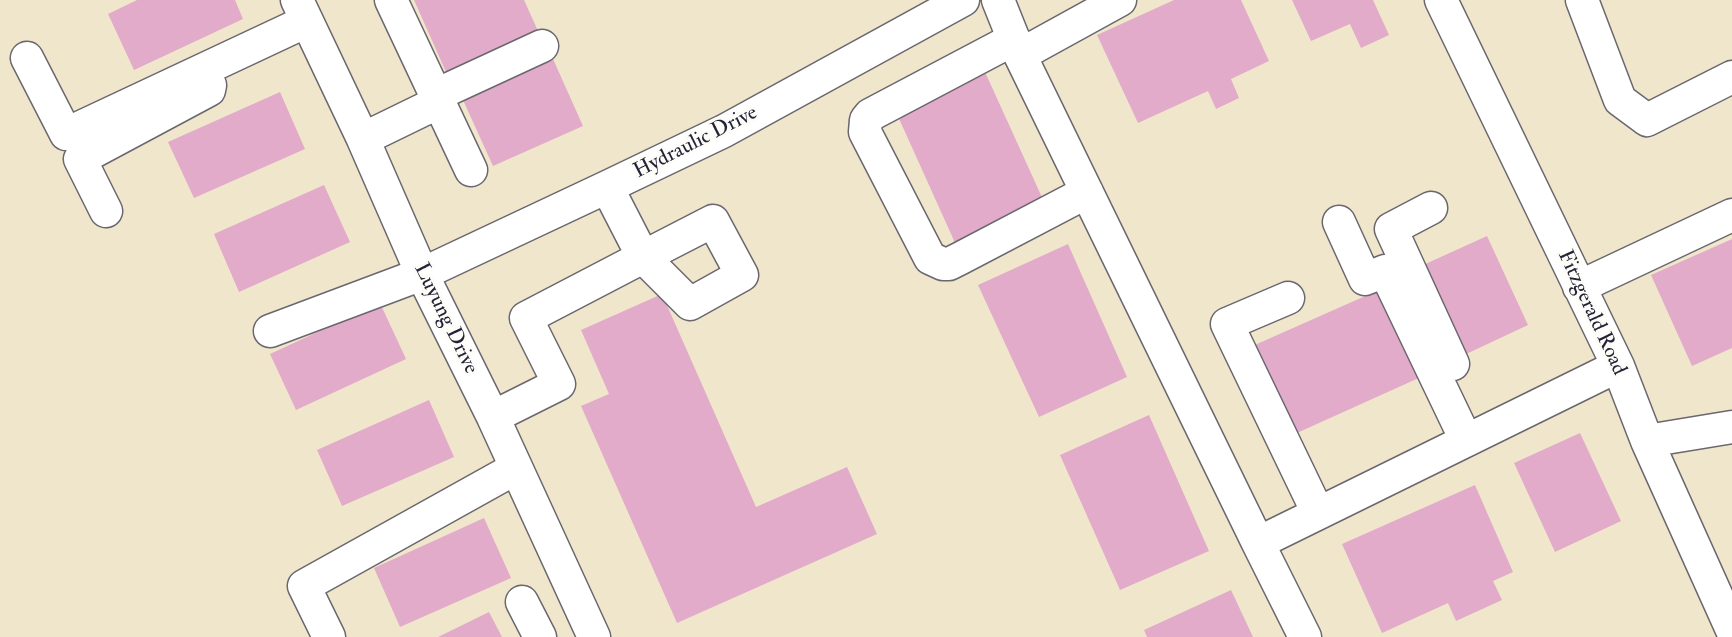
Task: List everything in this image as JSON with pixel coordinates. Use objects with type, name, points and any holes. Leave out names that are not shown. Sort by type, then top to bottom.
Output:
[{"type":"street","points":[[391,0],[471,170]]},
{"type":"street","name":"Hydraulic Drive","points":[[270,331],[422,274],[607,187],[724,131],[963,0]]},
{"type":"street","points":[[998,0],[1017,47],[1304,637]]},
{"type":"street","points":[[1087,192],[960,259],[943,264],[930,258],[866,132],[866,120],[870,115],[1121,0]]},
{"type":"street","name":"Fitzgerald Road","points":[[1441,0],[1618,366],[1647,441],[1732,630]]},
{"type":"street","points":[[1582,0],[1620,100],[1647,120],[1732,77]]},
{"type":"street","points":[[27,58],[66,134],[202,70],[302,10]]},
{"type":"street","name":"Luyung Drive","points":[[302,10],[363,139],[422,274],[493,417],[594,637]]},
{"type":"street","points":[[363,139],[437,98],[542,47]]},
{"type":"street","points":[[106,211],[80,159],[209,90],[210,85],[202,70]]},
{"type":"street","points":[[493,417],[559,384],[526,318],[643,257],[607,187]]},
{"type":"street","points":[[1431,208],[1391,229],[1475,436]]},
{"type":"street","points":[[1579,287],[1732,215]]},
{"type":"street","points":[[1339,222],[1365,279],[1385,271],[1475,436]]},
{"type":"street","points":[[1288,299],[1227,324],[1318,513]]},
{"type":"street","points":[[1258,543],[1618,366]]},
{"type":"street","points":[[1647,441],[1732,427]]},
{"type":"street","points":[[329,637],[304,586],[516,468]]},
{"type":"street","points":[[522,602],[540,637]]},
{"type":"building","points":[[137,0],[235,0],[243,19],[134,70],[108,14]]},
{"type":"building","points":[[414,0],[524,0],[538,31],[446,72]]},
{"type":"building","points":[[1174,0],[1241,0],[1269,61],[1231,79],[1239,98],[1216,109],[1208,91],[1138,123],[1097,35]]},
{"type":"building","points":[[1292,0],[1373,0],[1389,35],[1361,48],[1350,24],[1311,41]]},
{"type":"building","points":[[553,59],[583,126],[493,166],[463,100]]},
{"type":"building","points":[[985,72],[1045,204],[956,245],[896,112]]},
{"type":"building","points":[[280,92],[305,149],[194,198],[168,142]]},
{"type":"building","points":[[324,185],[350,242],[239,292],[214,234]]},
{"type":"building","points":[[1487,236],[1528,325],[1462,356],[1421,266]]},
{"type":"building","points":[[1732,239],[1732,348],[1692,366],[1651,275]]},
{"type":"building","points":[[1068,244],[1127,377],[1039,417],[978,285]]},
{"type":"building","points":[[1381,289],[1421,377],[1288,437],[1248,348]]},
{"type":"building","points":[[662,294],[756,507],[847,467],[877,534],[677,623],[581,406],[609,394],[581,330]]},
{"type":"building","points":[[380,303],[406,359],[296,410],[270,354]]},
{"type":"building","points":[[429,400],[454,457],[342,506],[317,450]]},
{"type":"building","points":[[1149,415],[1209,551],[1120,590],[1060,455]]},
{"type":"building","points":[[1580,433],[1621,521],[1555,552],[1514,463]]},
{"type":"building","points":[[1475,485],[1513,572],[1493,581],[1502,600],[1456,621],[1448,603],[1382,633],[1342,544]]},
{"type":"building","points":[[484,518],[511,578],[400,627],[374,568]]},
{"type":"building","points":[[1231,590],[1253,637],[1147,637],[1144,630]]},
{"type":"building","points":[[489,612],[502,637],[438,637]]}]
